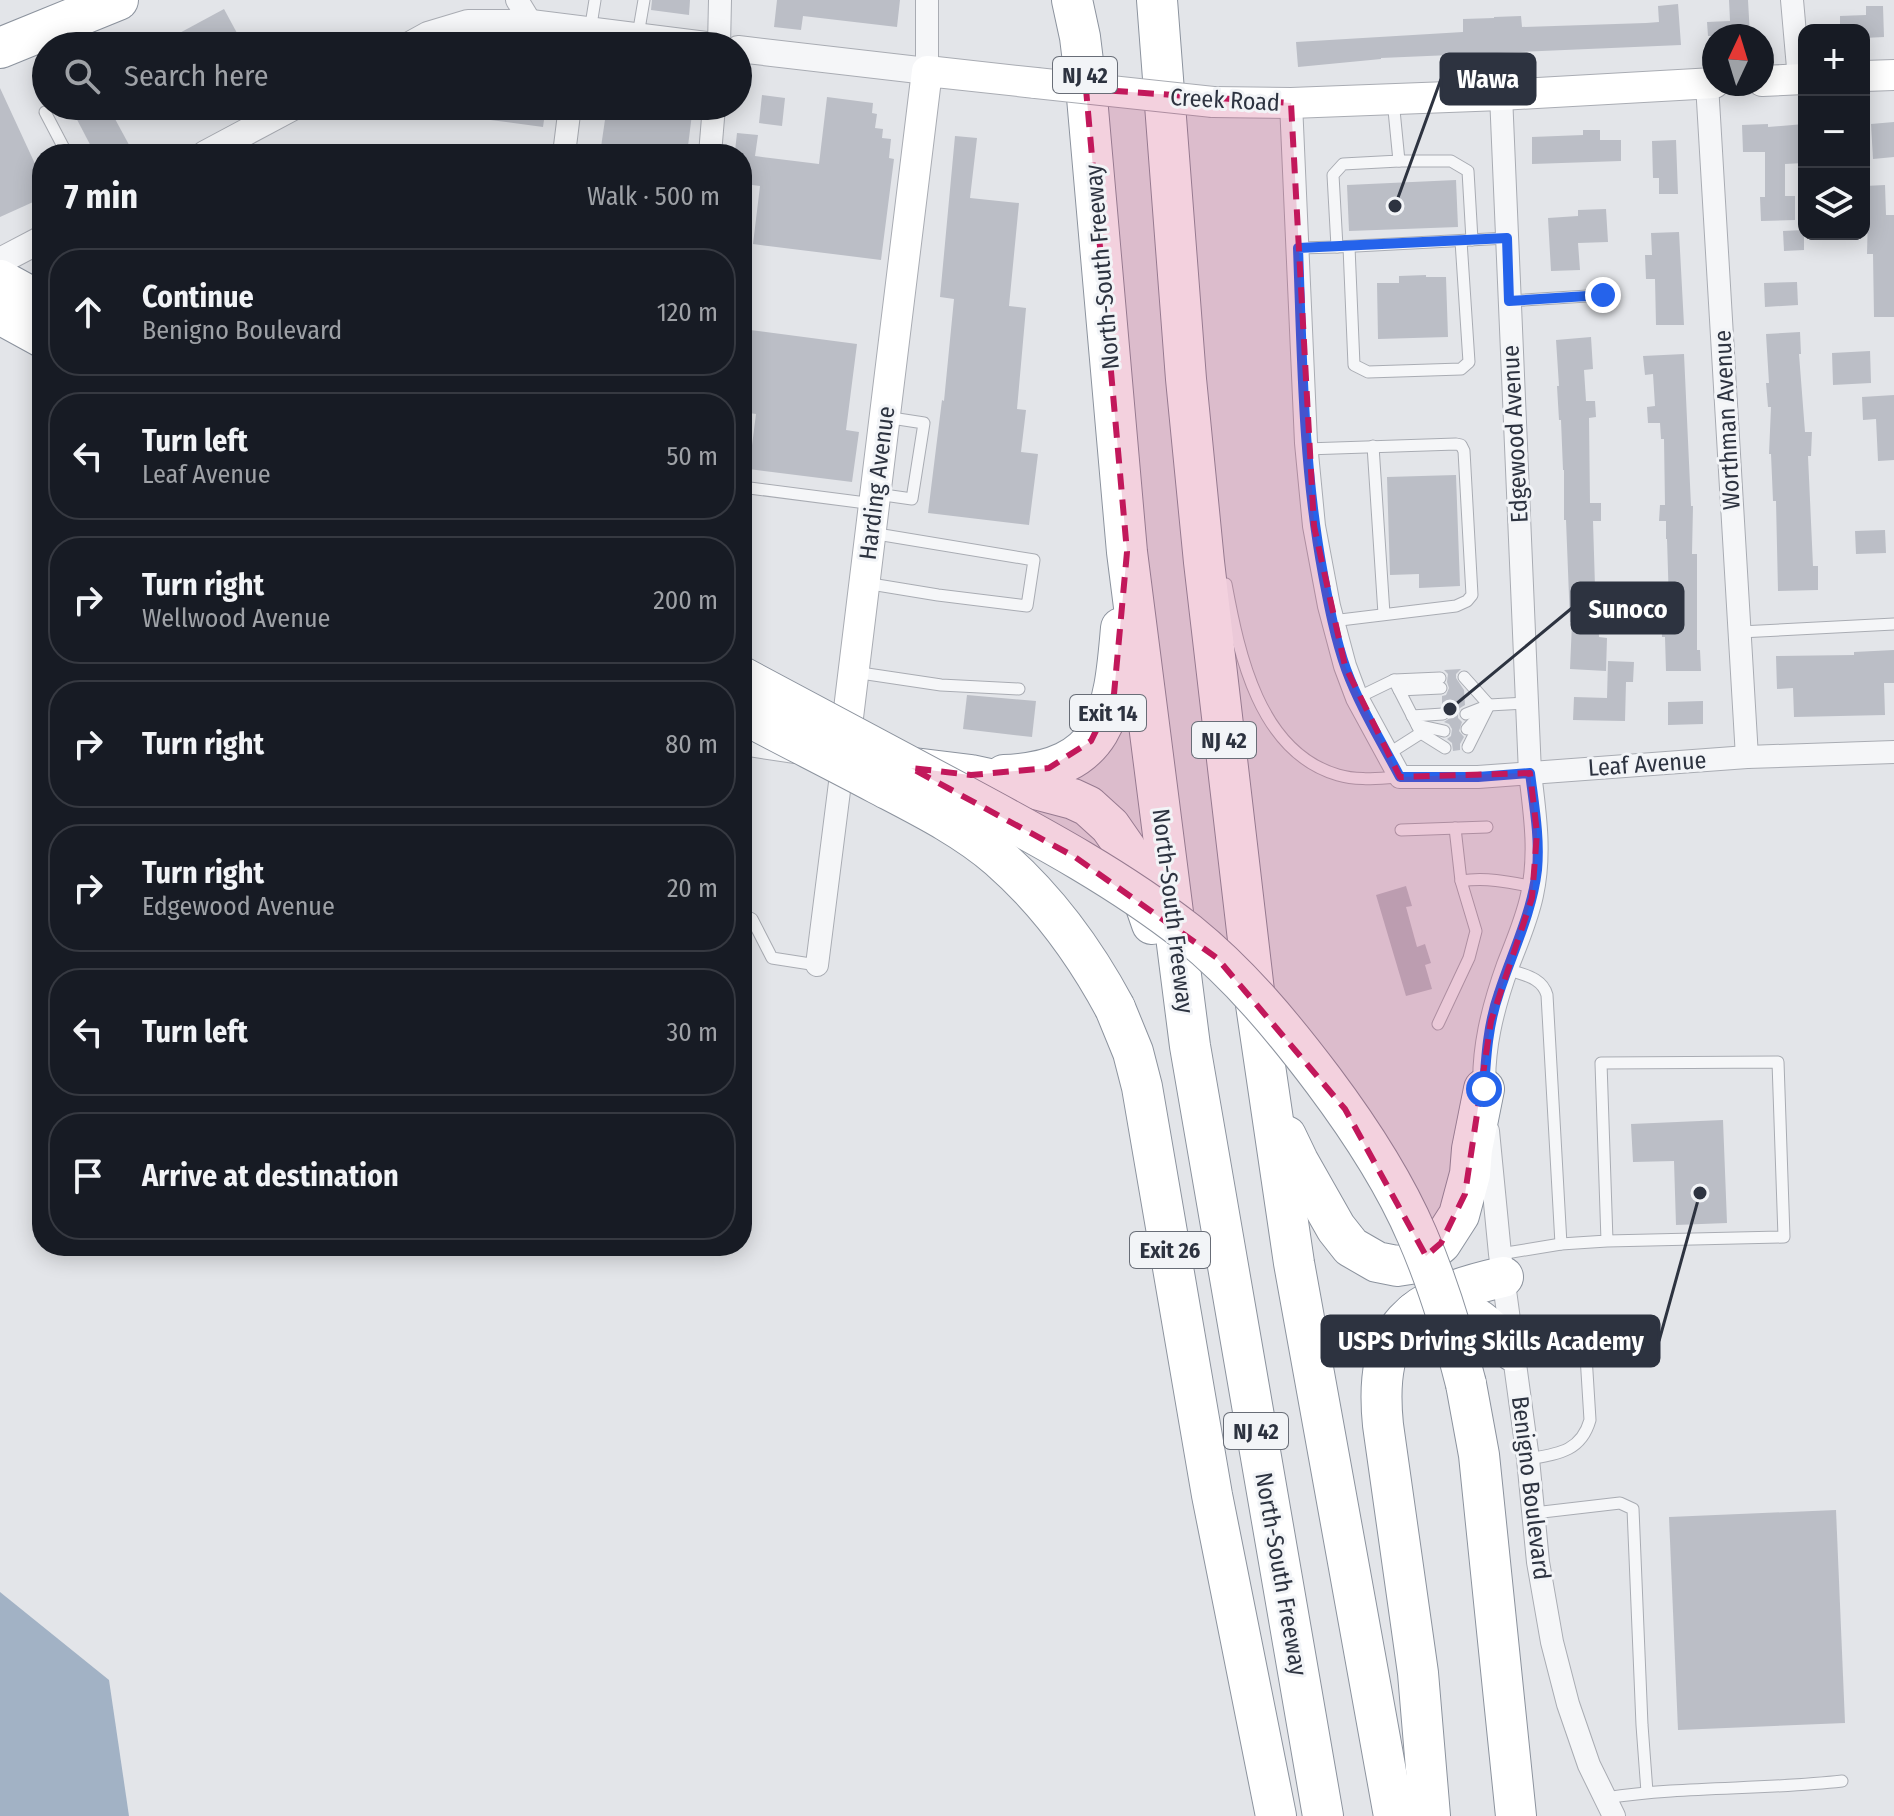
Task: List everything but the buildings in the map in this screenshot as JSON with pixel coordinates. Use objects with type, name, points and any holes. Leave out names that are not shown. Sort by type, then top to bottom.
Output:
[{"type":"highway","points":[[0,46],[90,0]]},
{"type":"highway","points":[[36,32],[118,0]]},
{"type":"highway","name":"North-South Freeway","points":[[1072,0],[1086,86],[1127,552],[1190,1046],[1323,1816]]},
{"type":"highway","name":"NJ 42","points":[[1157,0],[1186,379],[1209,609],[1254,991],[1313,1372],[1394,1816]]},
{"type":"highway","points":[[0,46],[32,34]]},
{"type":"highway","points":[[0,280],[32,298]]},
{"type":"highway","points":[[0,314],[32,332]]},
{"type":"highway","name":"Exit 14","points":[[971,775],[1018,774],[1049,768],[1077,755],[1098,734],[1114,694],[1127,552]]},
{"type":"highway","points":[[752,682],[1075,857],[1174,923],[1230,971],[1257,999],[1345,1109],[1381,1165],[1411,1221],[1445,1308],[1466,1384],[1479,1455],[1516,1816]]},
{"type":"highway","name":"Exit 26","points":[[752,718],[926,809],[998,858],[1038,896],[1063,927],[1115,1008],[1133,1052],[1142,1087],[1212,1495],[1276,1816]]},
{"type":"highway","points":[[843,759],[971,775],[1073,799],[1088,806],[1120,837],[1134,867],[1190,1046]]},
{"type":"highway","points":[[1410,1264],[1441,1243],[1459,1215],[1470,1174],[1484,1089]]},
{"type":"highway","points":[[1269,1100],[1298,1161],[1336,1228],[1361,1254],[1377,1262],[1397,1266],[1502,1266]]},
{"type":"highway","points":[[1430,1816],[1418,1673],[1380,1399],[1381,1379],[1388,1350],[1398,1330],[1415,1312],[1502,1266]]},
{"type":"highway","points":[[1415,1312],[1448,1306],[1462,1311],[1478,1320],[1513,1351]]},
{"type":"main road","name":"Creek Road","points":[[927,71],[1213,102],[1291,103],[1702,84]]},
{"type":"main road","name":"Harding Avenue","points":[[843,759],[927,71]]},
{"type":"main road","points":[[1870,76],[1894,75]]},
{"type":"main road","points":[[1774,80],[1798,79]]},
{"type":"street","points":[[517,0],[531,23]]},
{"type":"street","points":[[717,32],[720,0]]},
{"type":"street","name":"Harding Avenue","points":[[927,0],[927,71]]},
{"type":"street","points":[[1792,0],[1798,53]]},
{"type":"street","points":[[438,32],[468,23],[531,23],[567,32]]},
{"type":"street","name":"Creek Road","points":[[752,51],[927,71]]},
{"type":"street","name":"Edgewood Avenue","points":[[1501,95],[1530,773]]},
{"type":"street","name":"Worthman Avenue","points":[[1711,96],[1747,757]]},
{"type":"street","points":[[1291,103],[1306,449],[1314,526],[1332,621],[1345,666],[1357,698],[1400,777]]},
{"type":"street","points":[[244,144],[276,120]]},
{"type":"street","points":[[565,144],[568,120]]},
{"type":"street","points":[[711,144],[713,120]]},
{"type":"street","points":[[0,261],[32,244]]},
{"type":"street","points":[[752,745],[843,759]]},
{"type":"street","name":"Leaf Avenue","points":[[1400,777],[1478,777],[1747,757],[1894,752]]},
{"type":"street","name":"Harding Avenue","points":[[817,965],[843,759]]},
{"type":"street","name":"Benigno Boulevard","points":[[1530,773],[1537,833],[1537,870],[1523,927],[1491,1021],[1484,1089],[1538,1562],[1552,1642],[1568,1704],[1589,1765],[1610,1807]]},
{"type":"lane","points":[[584,32],[595,0]]},
{"type":"lane","points":[[639,32],[644,0]]},
{"type":"lane","points":[[1393,99],[1399,161]]},
{"type":"lane","points":[[49,120],[62,144]]},
{"type":"lane","points":[[1399,161],[1451,161],[1468,171],[1469,362],[1461,369],[1368,372],[1354,365],[1333,175],[1343,164],[1399,161]]},
{"type":"lane","points":[[1298,248],[1507,238]]},
{"type":"lane","points":[[1509,301],[1603,295]]},
{"type":"lane","points":[[1186,379],[1209,500]]},
{"type":"lane","points":[[1306,449],[1456,444],[1461,445],[1464,451],[1472,595],[1456,606],[1332,621]]},
{"type":"lane","points":[[1373,446],[1384,614]]},
{"type":"lane","points":[[752,489],[873,510],[1034,560],[1027,606],[864,583]]},
{"type":"lane","points":[[1224,575],[1250,680],[1265,712],[1288,744],[1305,758],[1337,775],[1400,777]]},
{"type":"lane","points":[[1740,632],[1894,624]]},
{"type":"lane","points":[[854,672],[941,685],[1019,689]]},
{"type":"lane","points":[[1464,682],[1489,705]]},
{"type":"lane","points":[[1357,698],[1397,685],[1441,683]]},
{"type":"lane","points":[[1397,685],[1417,725],[1445,748]]},
{"type":"lane","points":[[1466,714],[1489,705],[1527,703]]},
{"type":"lane","points":[[1467,729],[1489,705]]},
{"type":"lane","points":[[1468,747],[1489,705]]},
{"type":"lane","points":[[1388,754],[1417,725],[1443,714]]},
{"type":"lane","points":[[1417,725],[1444,731]]},
{"type":"lane","points":[[1401,830],[1487,827]]},
{"type":"lane","points":[[1438,1024],[1469,958],[1476,931],[1461,881],[1455,828]]},
{"type":"lane","points":[[1461,881],[1491,879],[1534,887]]},
{"type":"lane","points":[[752,919],[772,958],[817,965]]},
{"type":"lane","points":[[1507,969],[1539,981],[1547,995],[1561,1244]]},
{"type":"lane","points":[[1502,1266],[1561,1244],[1784,1237],[1778,1062],[1601,1063],[1607,1241]]},
{"type":"lane","points":[[1528,1459],[1564,1451],[1582,1439],[1590,1420],[1586,1356],[1601,1344],[1619,1341]]},
{"type":"lane","points":[[1534,1513],[1620,1503],[1633,1509],[1647,1792]]},
{"type":"lane","points":[[1610,1807],[1647,1792],[1842,1781]]},
{"type":"highlighted area","points":[[1086,89],[1291,103],[1314,526],[1345,666],[1400,777],[1530,773],[1537,833],[1532,898],[1491,1021],[1465,1194],[1441,1243],[1426,1256],[1345,1109],[1217,958],[1075,857],[911,768],[971,775],[1049,768],[1091,741],[1114,694],[1127,552]]},
{"type":"water","points":[[0,1592],[109,1680],[129,1816],[0,1816]]},
{"type":"place","name":"Wawa","points":[[1395,206]]},
{"type":"place","name":"Sunoco","points":[[1450,709]]},
{"type":"place","name":"USPS Driving Skills Academy","points":[[1700,1193]]},
{"type":"route","points":[[1484,1089],[1491,1021],[1532,898],[1537,870],[1537,833],[1530,773],[1400,777],[1357,698],[1332,621],[1314,526],[1306,443],[1298,248],[1507,238],[1509,301],[1603,295]]}]
